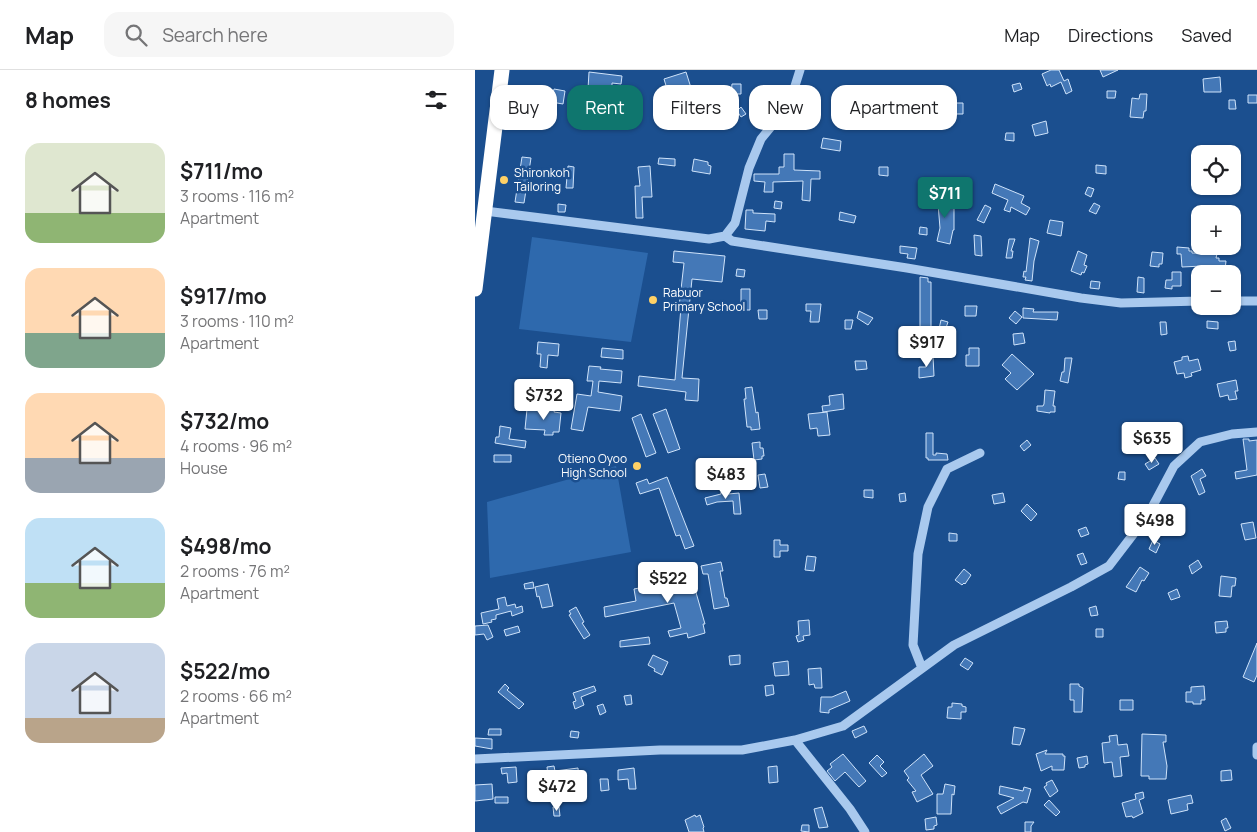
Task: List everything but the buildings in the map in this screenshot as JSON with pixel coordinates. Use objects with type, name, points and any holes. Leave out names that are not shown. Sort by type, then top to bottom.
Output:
[{"type":"highway","points":[[475,289],[503,70]]},
{"type":"street","points":[[485,211],[709,239],[725,236],[735,223],[749,168],[761,139],[789,105],[800,70]]},
{"type":"street","points":[[725,236],[732,241],[907,268],[1081,298],[1121,303],[1191,300]]},
{"type":"street","points":[[1241,301],[1257,301]]},
{"type":"street","points":[[475,759],[660,750],[742,750],[795,740],[843,726],[954,645],[1109,566],[1148,515],[1174,466],[1201,442],[1232,434],[1257,432]]},
{"type":"street","points":[[922,668],[913,645],[918,554],[928,507],[947,469],[980,453]]},
{"type":"street","points":[[795,740],[850,809],[865,832]]},
{"type":"street","points":[[1257,747],[1257,755]]},
{"type":"shaded area","points":[[532,237],[648,253],[631,342],[519,329]]},
{"type":"shaded area","points":[[616,466],[631,552],[490,578],[487,502]]},
{"type":"place","name":"Shironkoh Tailoring","points":[[504,180]]},
{"type":"place","name":"Rabuor Primary School","points":[[653,300]]},
{"type":"place","name":"Otieno Oyoo High School","points":[[637,466]]}]
